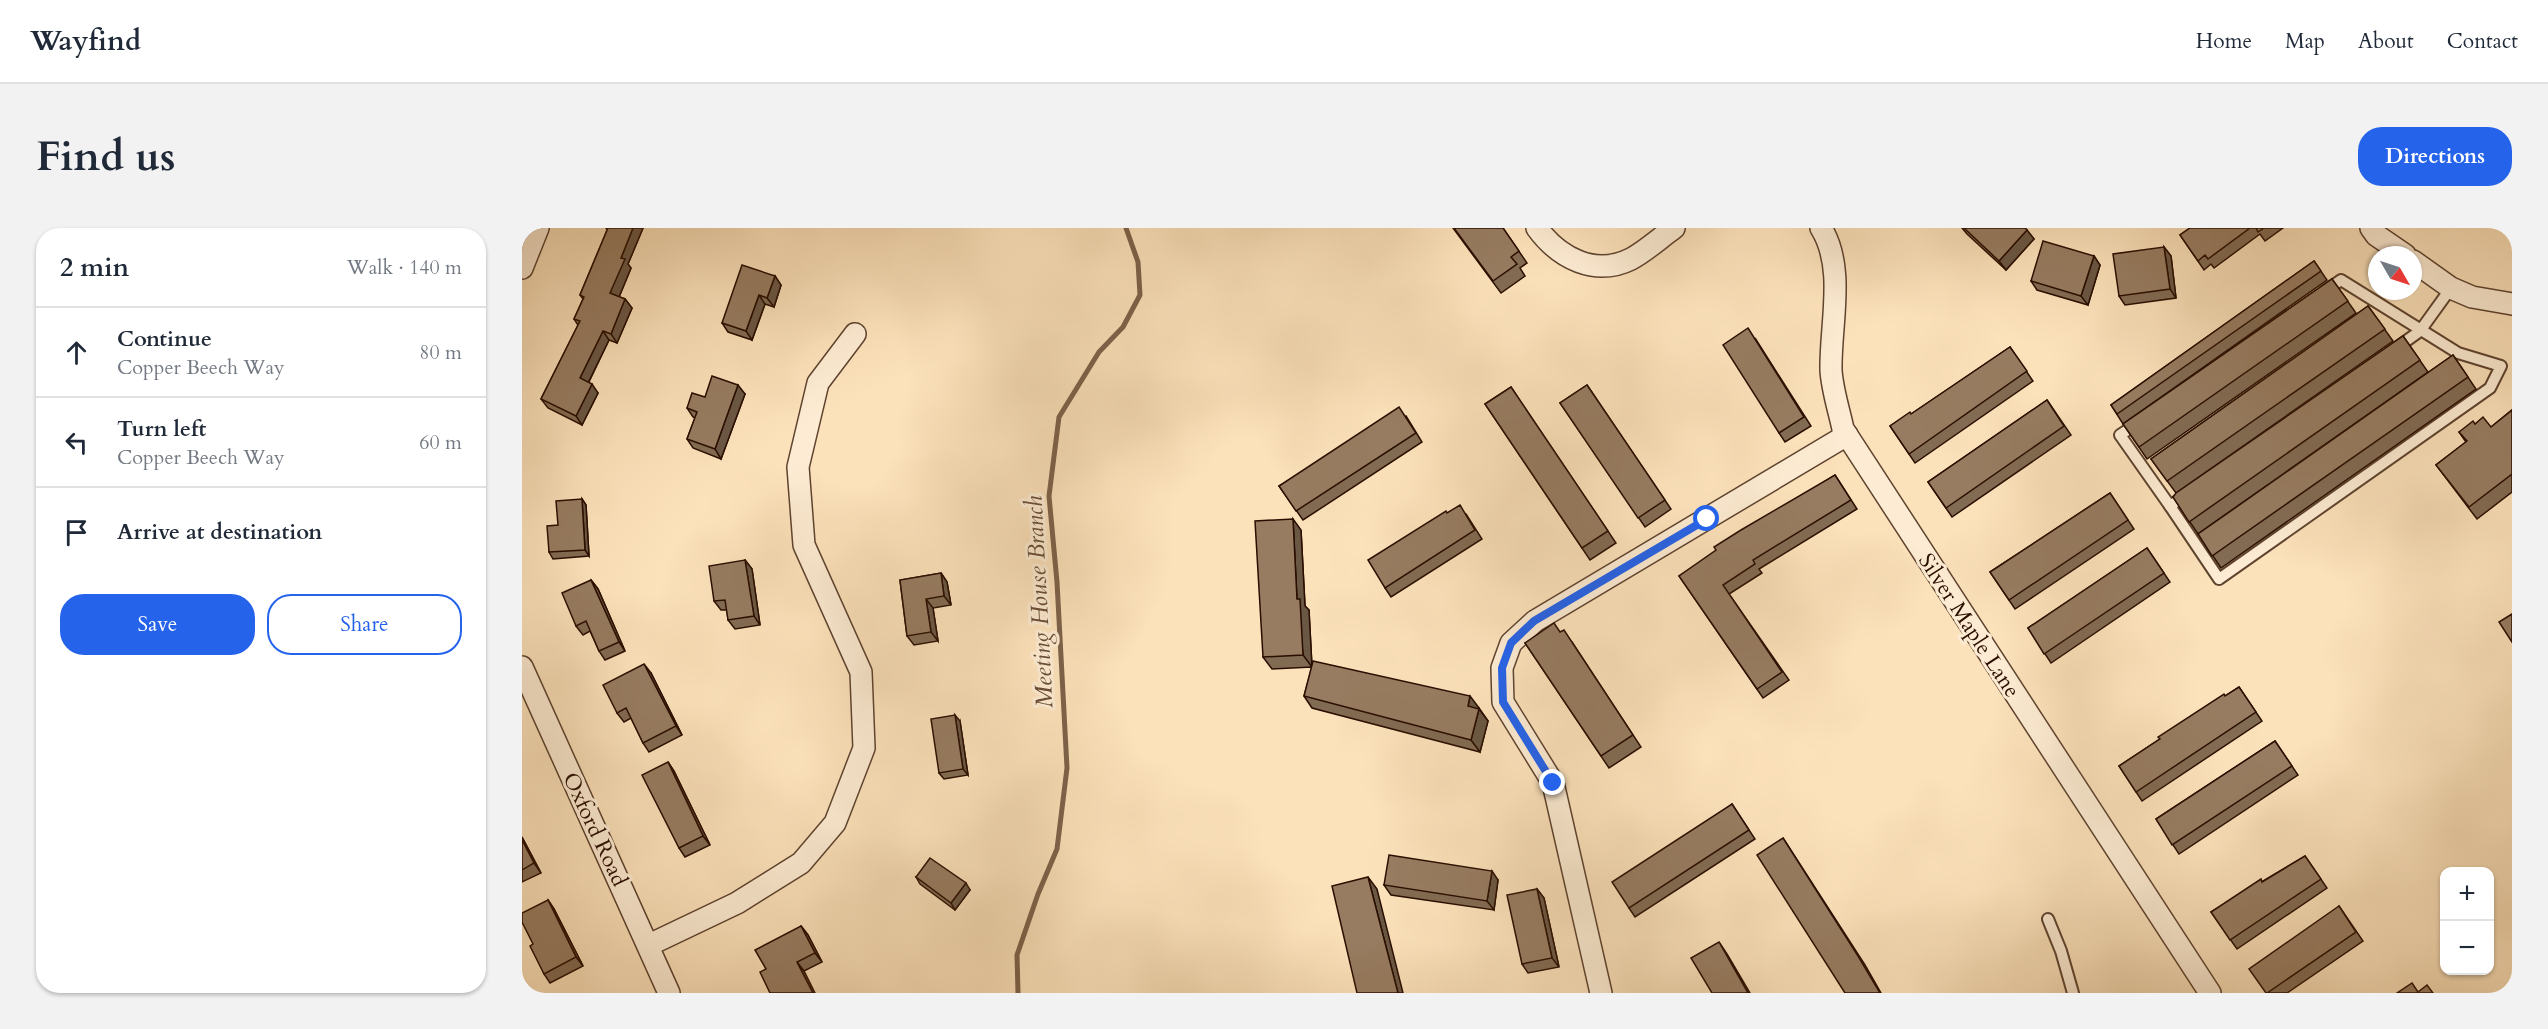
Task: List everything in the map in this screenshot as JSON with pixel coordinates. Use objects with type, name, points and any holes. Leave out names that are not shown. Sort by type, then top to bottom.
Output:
[{"type":"street","points":[[522,268],[538,228]]},
{"type":"street","points":[[1537,228],[1548,244],[1575,262],[1605,266],[1631,259],[1674,228]]},
{"type":"street","name":"Silver Maple Lane","points":[[1821,228],[1826,235],[1834,270],[1831,372],[1843,429],[2210,993]]},
{"type":"street","points":[[2371,228],[2376,235],[2391,246]]},
{"type":"street","points":[[2422,267],[2451,288],[2472,297],[2512,304]]},
{"type":"street","points":[[649,945],[737,903],[801,863],[835,823],[864,748],[861,672],[804,544],[798,467],[818,383],[855,334]]},
{"type":"street","points":[[1601,993],[1553,783],[1503,702],[1502,668],[1511,643],[1534,621],[1847,435]]},
{"type":"street","name":"Oxford Road","points":[[522,667],[669,993]]},
{"type":"lane","points":[[2149,415],[2120,435],[2219,579],[2490,388],[2507,366],[2455,356],[2341,280],[2312,300]]},
{"type":"lane","points":[[2382,358],[2420,331],[2451,288]]},
{"type":"lane","points":[[2369,312],[2379,306]]},
{"type":"lane","points":[[2146,471],[2155,464]]},
{"type":"lane","points":[[2170,506],[2199,486]]},
{"type":"lane","points":[[2196,544],[2206,537]]},
{"type":"lane","points":[[2048,919],[2061,951],[2073,993]]},
{"type":"building","points":[[608,228],[633,228],[621,258],[625,259],[610,293],[625,299],[611,334],[603,331],[580,378],[592,384],[576,416],[541,399],[580,321],[574,319],[584,297],[580,295]]},
{"type":"building","points":[[1454,228],[1503,228],[1519,251],[1511,257],[1517,264],[1493,281]]},
{"type":"building","points":[[1964,228],[2025,228],[2027,230],[1999,261]]},
{"type":"building","points":[[2190,228],[2250,228],[2208,259],[2205,255],[2198,261],[2180,235]]},
{"type":"building","points":[[2043,241],[2094,256],[2081,296],[2031,281]]},
{"type":"building","points":[[2164,247],[2170,289],[2119,296],[2113,254]]},
{"type":"building","points":[[2314,261],[2321,271],[2117,414],[2111,405]]},
{"type":"building","points":[[742,265],[775,276],[767,298],[759,295],[746,331],[722,323]]},
{"type":"building","points":[[2332,279],[2348,301],[2139,447],[2123,424]]},
{"type":"building","points":[[2368,306],[2385,329],[2167,481],[2151,459]]},
{"type":"building","points":[[1748,328],[1804,417],[1779,433],[1723,345]]},
{"type":"building","points":[[2403,336],[2420,360],[2189,522],[2173,497],[2176,493]]},
{"type":"building","points":[[2010,347],[2027,371],[1909,454],[1890,426]]},
{"type":"building","points":[[2453,355],[2468,377],[2212,556],[2198,534]]},
{"type":"building","points":[[712,376],[738,385],[715,449],[687,439],[697,412],[687,408],[692,393],[705,397]]},
{"type":"building","points":[[1587,385],[1665,500],[1638,518],[1560,403]]},
{"type":"building","points":[[1511,387],[1608,531],[1582,548],[1485,404]]},
{"type":"building","points":[[2047,400],[2064,426],[1946,508],[1928,482]]},
{"type":"building","points":[[1399,407],[1416,433],[1296,511],[1279,486]]},
{"type":"building","points":[[2512,410],[2512,474],[2469,507],[2436,465],[2467,441],[2459,432],[2473,421],[2475,424],[2483,417],[2491,427]]},
{"type":"building","points":[[1835,475],[1851,500],[1753,560],[1755,564],[1723,585],[1782,672],[1757,689],[1679,576],[1716,550],[1714,547]]},
{"type":"building","points":[[2110,493],[2128,520],[2009,600],[1990,572]]},
{"type":"building","points":[[582,499],[585,550],[549,552],[547,526],[558,525],[556,501]]},
{"type":"building","points":[[1460,505],[1475,530],[1385,588],[1368,560],[1446,511],[1447,513]]},
{"type":"building","points":[[1293,519],[1297,599],[1300,599],[1303,655],[1263,657],[1255,521]]},
{"type":"building","points":[[2147,548],[2164,573],[2044,654],[2028,628]]},
{"type":"building","points":[[745,560],[754,616],[728,620],[725,600],[714,601],[709,566]]},
{"type":"building","points":[[941,573],[944,596],[926,599],[931,632],[907,636],[900,580]]},
{"type":"building","points":[[591,580],[619,642],[599,651],[586,621],[576,626],[562,593]]},
{"type":"building","points":[[2512,614],[2512,642],[2499,622]]},
{"type":"building","points":[[1554,623],[1560,632],[1564,630],[1633,735],[1601,756],[1525,643]]},
{"type":"building","points":[[1313,661],[1470,696],[1468,706],[1479,709],[1471,740],[1304,696]]},
{"type":"building","points":[[644,664],[676,726],[643,743],[626,708],[617,713],[603,685]]},
{"type":"building","points":[[2239,687],[2256,712],[2136,792],[2119,766],[2160,739],[2158,737],[2224,694],[2225,696]]},
{"type":"building","points":[[955,715],[963,769],[939,773],[931,719]]},
{"type":"building","points":[[2275,741],[2292,766],[2172,845],[2156,819]]},
{"type":"building","points":[[668,762],[703,836],[679,848],[642,775]]},
{"type":"building","points":[[1732,804],[1749,830],[1629,908],[1612,882]]},
{"type":"building","points":[[1783,838],[1880,993],[1845,993],[1757,855]]},
{"type":"building","points":[[522,840],[534,863],[522,870]]},
{"type":"building","points":[[1389,855],[1492,871],[1487,901],[1384,885]]},
{"type":"building","points":[[2305,856],[2321,879],[2230,940],[2211,912],[2261,879],[2262,882]]},
{"type":"building","points":[[930,858],[966,883],[951,903],[916,877]]},
{"type":"building","points":[[1368,877],[1398,993],[1357,993],[1332,886]]},
{"type":"building","points":[[1537,889],[1552,958],[1522,964],[1507,895]]},
{"type":"building","points":[[548,900],[576,957],[544,974],[530,946],[533,944],[522,922],[522,913]]},
{"type":"building","points":[[2339,906],[2356,932],[2266,993],[2249,969]]},
{"type":"building","points":[[801,926],[815,953],[797,962],[813,993],[770,993],[760,972],[766,969],[755,950]]},
{"type":"building","points":[[1719,942],[1748,993],[1712,993],[1691,958]]},
{"type":"building","points":[[2412,983],[2418,992],[2427,985],[2433,993],[2397,993]]},
{"type":"waterway","name":"Meeting House Branch","points":[[1018,993],[1017,955],[1038,894],[1057,849],[1067,768],[1057,582],[1049,496],[1059,417],[1099,352],[1123,327],[1140,295],[1138,262],[1126,228]]},
{"type":"route","points":[[1553,783],[1503,702],[1502,668],[1511,643],[1534,621],[1707,519]]}]
